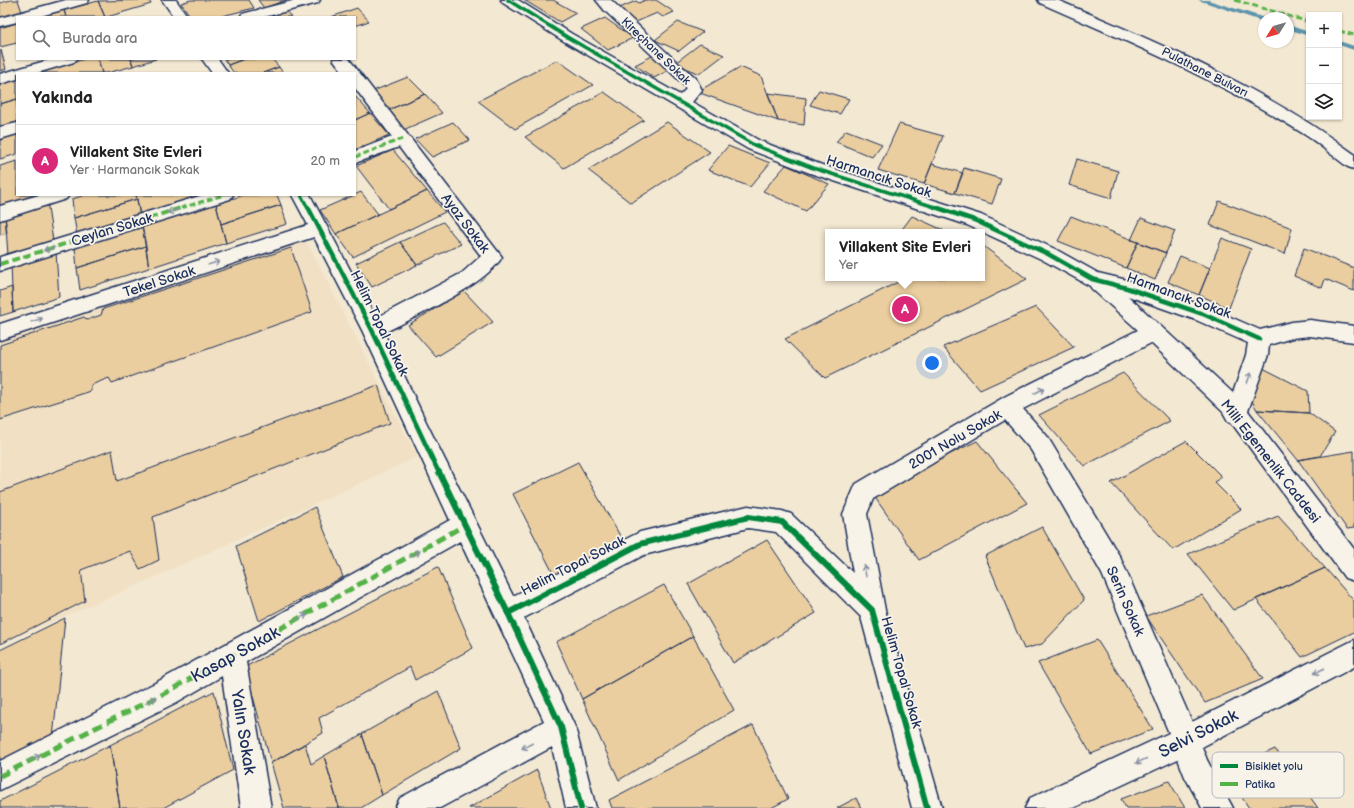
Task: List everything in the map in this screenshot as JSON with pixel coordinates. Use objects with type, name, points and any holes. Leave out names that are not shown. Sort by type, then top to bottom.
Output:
[{"type":"street","points":[[22,16],[82,0]]},
{"type":"street","points":[[169,0],[179,16]]},
{"type":"street","name":"Harmancık Sokak","points":[[508,0],[567,37],[754,145],[816,169],[974,220],[1048,254],[1092,279],[1127,288],[1203,314],[1259,339]]},
{"type":"street","name":"Kireçhane Sokak","points":[[604,0],[610,8],[646,42],[689,80],[694,90],[681,103]]},
{"type":"street","name":"Pulathane Bulvarı","points":[[1045,0],[1163,51],[1251,95],[1314,133],[1354,163]]},
{"type":"street","points":[[251,16],[306,2],[309,16]]},
{"type":"street","points":[[0,22],[16,18]]},
{"type":"street","points":[[22,72],[65,60]]},
{"type":"street","name":"Ayaz Sokak","points":[[342,60],[350,72]]},
{"type":"street","points":[[0,79],[16,74]]},
{"type":"street","name":"Ayaz Sokak","points":[[356,81],[492,257],[469,278],[372,330]]},
{"type":"street","points":[[0,132],[16,128]]},
{"type":"street","points":[[356,158],[402,139]]},
{"type":"street","points":[[0,212],[56,196]]},
{"type":"street","name":"Ceylan Sokak","points":[[0,264],[221,196]]},
{"type":"street","name":"Helim Topal Sokak","points":[[302,196],[372,330],[417,427],[508,613],[640,544],[748,517],[782,522],[814,550],[872,610],[885,652],[927,808]]},
{"type":"street","name":"Tekel Sokak","points":[[0,332],[318,229]]},
{"type":"street","name":"Milli Egemenlik Caddesi","points":[[1092,279],[1119,300],[1231,405],[1236,414],[1287,478],[1354,569]]},
{"type":"street","points":[[1236,414],[1258,355],[1259,339],[1292,330],[1310,328],[1354,334]]},
{"type":"street","name":"2001 Nolu Sokak","points":[[872,610],[855,514],[864,492],[1008,407],[1154,332]]},
{"type":"street","name":"Serin Sokak","points":[[1008,407],[1039,444],[1111,566],[1186,740],[1195,767],[1212,797]]},
{"type":"street","name":"Kasap Sokak","points":[[0,776],[167,692],[465,525]]},
{"type":"street","points":[[508,613],[561,727],[581,808]]},
{"type":"street","name":"Selvi Sokak","points":[[1040,808],[1186,740],[1354,653]]},
{"type":"street","name":"Yalın Sokak","points":[[232,656],[256,808]]},
{"type":"street","points":[[410,808],[561,727]]},
{"type":"street","name":"Serin Sokak","points":[[1212,798],[1218,808]]},
{"type":"shaded area","points":[[306,240],[417,457],[122,592],[0,643],[0,341]]},
{"type":"building","points":[[18,0],[22,12],[0,18],[0,3]]},
{"type":"building","points":[[149,0],[151,4],[110,16],[105,16],[98,1]]},
{"type":"building","points":[[191,0],[249,0],[254,8],[222,16],[190,16],[181,3]]},
{"type":"building","points":[[258,0],[286,0],[264,8]]},
{"type":"building","points":[[524,0],[553,0],[576,13],[560,22]]},
{"type":"building","points":[[645,0],[656,0],[674,12],[663,17],[657,13],[636,22],[617,9],[636,1],[639,3]]},
{"type":"building","points":[[98,1],[105,16],[66,16],[64,10]]},
{"type":"building","points":[[357,8],[369,21],[356,26],[356,16],[334,16]]},
{"type":"building","points":[[64,10],[66,16],[43,16]]},
{"type":"building","points":[[286,11],[290,16],[266,16]]},
{"type":"building","points":[[605,18],[633,38],[608,50],[581,29]]},
{"type":"building","points":[[678,22],[703,32],[679,51],[655,40]]},
{"type":"building","points":[[16,23],[16,43],[0,47],[0,28]]},
{"type":"building","points":[[700,44],[724,55],[699,74],[675,63]]},
{"type":"building","points":[[1,50],[6,69],[0,71],[0,51]]},
{"type":"building","points":[[652,56],[671,69],[654,78],[635,65]]},
{"type":"building","points":[[81,60],[98,60],[102,72],[39,72]]},
{"type":"building","points":[[98,60],[131,60],[133,66],[111,72],[102,72]]},
{"type":"building","points":[[131,60],[153,60],[133,66]]},
{"type":"building","points":[[225,60],[241,60],[228,65]]},
{"type":"building","points":[[241,60],[273,60],[279,67],[266,72],[233,72],[228,65]]},
{"type":"building","points":[[557,60],[593,85],[515,129],[478,101]]},
{"type":"building","points":[[279,67],[282,72],[266,72]]},
{"type":"building","points":[[740,67],[761,76],[778,121],[697,92]]},
{"type":"building","points":[[408,77],[425,94],[384,112],[368,93]]},
{"type":"building","points":[[16,78],[16,99],[0,104],[0,83]]},
{"type":"building","points":[[819,90],[849,99],[840,114],[810,105]]},
{"type":"building","points":[[604,92],[644,120],[564,168],[525,137]]},
{"type":"building","points":[[768,93],[806,98],[804,125],[778,121]]},
{"type":"building","points":[[425,94],[442,113],[401,131],[384,112]]},
{"type":"building","points":[[356,97],[370,113],[356,120]]},
{"type":"building","points":[[16,99],[16,122],[0,127],[0,104]]},
{"type":"building","points":[[370,113],[389,135],[356,150],[356,120]]},
{"type":"building","points":[[453,122],[470,140],[432,157],[415,139]]},
{"type":"building","points":[[667,122],[710,152],[631,203],[588,170]]},
{"type":"building","points":[[899,124],[943,136],[924,184],[878,170]]},
{"type":"building","points":[[846,130],[882,144],[872,157],[836,142]]},
{"type":"building","points":[[16,132],[16,154],[0,159],[0,137]]},
{"type":"building","points":[[728,146],[770,163],[750,187],[708,170]]},
{"type":"building","points":[[393,150],[427,191],[389,209],[356,166]]},
{"type":"building","points":[[1077,159],[1118,171],[1111,198],[1069,185]]},
{"type":"building","points":[[16,161],[16,196],[37,196],[0,207],[0,166]]},
{"type":"building","points":[[932,164],[963,173],[955,193],[924,184]]},
{"type":"building","points":[[786,165],[829,184],[806,211],[763,191]]},
{"type":"building","points":[[964,168],[1001,179],[992,204],[955,193]]},
{"type":"building","points":[[427,191],[445,212],[353,257],[336,234]]},
{"type":"building","points":[[361,192],[378,214],[336,234],[320,210],[352,196],[356,196],[356,194]]},
{"type":"building","points":[[82,196],[136,196],[137,199],[74,218],[72,199]]},
{"type":"building","points":[[136,196],[202,196],[140,216]]},
{"type":"building","points":[[241,196],[277,196],[281,205],[221,224],[216,204]]},
{"type":"building","points":[[137,199],[140,216],[77,235],[74,218]]},
{"type":"building","points":[[47,201],[53,241],[8,255],[5,215]]},
{"type":"building","points":[[1219,201],[1292,228],[1285,254],[1210,225]]},
{"type":"building","points":[[216,204],[226,243],[149,268],[142,226]]},
{"type":"building","points":[[281,205],[287,224],[226,243],[221,224]]},
{"type":"building","points":[[5,215],[7,233],[0,235],[0,216]]},
{"type":"building","points":[[912,216],[941,229],[902,229]]},
{"type":"building","points":[[1071,216],[1138,242],[1126,268],[1058,241]]},
{"type":"building","points":[[1141,218],[1175,231],[1166,253],[1131,240]]},
{"type":"building","points":[[443,222],[461,244],[417,265],[400,242]]},
{"type":"building","points":[[142,226],[146,246],[77,268],[75,247]]},
{"type":"building","points":[[1222,238],[1251,249],[1229,308],[1199,295]]},
{"type":"building","points":[[400,242],[417,265],[372,287],[356,263]]},
{"type":"building","points":[[1138,242],[1166,253],[1155,280],[1126,268]]},
{"type":"building","points":[[146,246],[149,268],[80,290],[77,268]]},
{"type":"building","points":[[985,247],[1027,279],[825,378],[785,339],[900,281],[985,281]]},
{"type":"building","points":[[291,248],[312,312],[112,383],[109,378],[91,385],[91,391],[0,420],[0,345],[84,317],[87,320],[101,315],[103,309]]},
{"type":"building","points":[[1304,248],[1354,268],[1354,291],[1325,279],[1322,288],[1294,276]]},
{"type":"building","points":[[56,252],[59,297],[13,312],[11,265]]},
{"type":"building","points":[[1180,256],[1210,268],[1199,295],[1168,282]]},
{"type":"building","points":[[12,287],[13,312],[0,316],[0,291]]},
{"type":"building","points":[[464,291],[493,322],[436,357],[408,325]]},
{"type":"building","points":[[1036,307],[1074,347],[980,390],[943,347]]},
{"type":"building","points":[[1257,365],[1308,391],[1309,413],[1257,410],[1247,392]]},
{"type":"building","points":[[1123,373],[1170,421],[1084,466],[1039,415]]},
{"type":"building","points":[[378,385],[390,423],[153,517],[159,560],[140,569],[130,551],[81,570],[85,601],[0,644],[0,492],[112,450],[117,481]]},
{"type":"building","points":[[1257,410],[1309,413],[1335,432],[1320,456],[1298,460]]},
{"type":"building","points":[[977,441],[1027,503],[919,560],[871,492]]},
{"type":"building","points":[[1186,441],[1222,477],[1214,482],[1241,509],[1173,550],[1111,483]]},
{"type":"building","points":[[1354,451],[1354,528],[1347,529],[1298,460]]},
{"type":"building","points":[[578,462],[623,541],[555,577],[513,494]]},
{"type":"building","points":[[315,507],[343,577],[259,621],[236,546]]},
{"type":"building","points":[[1278,516],[1325,568],[1233,610],[1188,554]]},
{"type":"building","points":[[1042,527],[1084,600],[1042,644],[1024,649],[985,556]]},
{"type":"building","points":[[767,540],[816,613],[733,663],[688,584]]},
{"type":"building","points":[[438,567],[473,648],[415,680],[410,667],[319,718],[323,733],[271,763],[245,667]]},
{"type":"building","points":[[1325,568],[1354,601],[1354,632],[1302,657],[1256,599]]},
{"type":"building","points":[[664,585],[693,636],[582,699],[556,642]]},
{"type":"building","points":[[1202,595],[1263,679],[1205,703],[1146,616]]},
{"type":"building","points":[[65,618],[53,738],[0,766],[0,650]]},
{"type":"building","points":[[693,636],[734,710],[619,780],[582,699]]},
{"type":"building","points":[[1097,640],[1153,729],[1091,754],[1038,663]]},
{"type":"building","points":[[214,691],[233,770],[163,808],[120,808],[110,745]]},
{"type":"building","points":[[438,691],[461,748],[382,795],[362,734]]},
{"type":"building","points":[[753,725],[788,799],[771,808],[612,808],[609,800]]},
{"type":"building","points":[[362,734],[382,795],[361,808],[339,808],[324,756]]},
{"type":"building","points":[[305,744],[311,764],[324,756],[339,808],[284,808],[271,763]]},
{"type":"building","points":[[110,745],[120,808],[0,808],[0,801]]},
{"type":"building","points":[[1275,749],[1277,752],[1268,752]]},
{"type":"building","points":[[537,770],[551,808],[469,808]]},
{"type":"building","points":[[1169,781],[1185,808],[1126,808],[1121,799]]},
{"type":"building","points":[[856,798],[861,808],[837,808]]},
{"type":"building","points":[[1242,798],[1311,798],[1318,808],[1249,808]]},
{"type":"waterway","points":[[1201,0],[1258,18]]},
{"type":"waterway","points":[[1294,29],[1306,33]]},
{"type":"waterway","points":[[1342,44],[1354,48]]},
{"type":"marked path","points":[[1235,0],[1306,21]]},
{"type":"marked path","points":[[1342,32],[1354,35]]},
{"type":"marked path","points":[[356,157],[402,139]]},
{"type":"marked path","points":[[0,264],[221,196]]},
{"type":"marked path","points":[[0,776],[167,692],[465,525]]},
{"type":"cycle path","points":[[508,0],[567,37],[754,145],[816,169],[974,220],[1048,254],[1092,279],[1127,288],[1203,314],[1259,339]]},
{"type":"cycle path","points":[[302,196],[372,330],[561,727],[581,808]]},
{"type":"cycle path","points":[[508,613],[640,544],[748,517],[782,522],[872,610],[927,808]]},
{"type":"place","name":"Villakent Site Evleri","points":[[905,309]]}]
